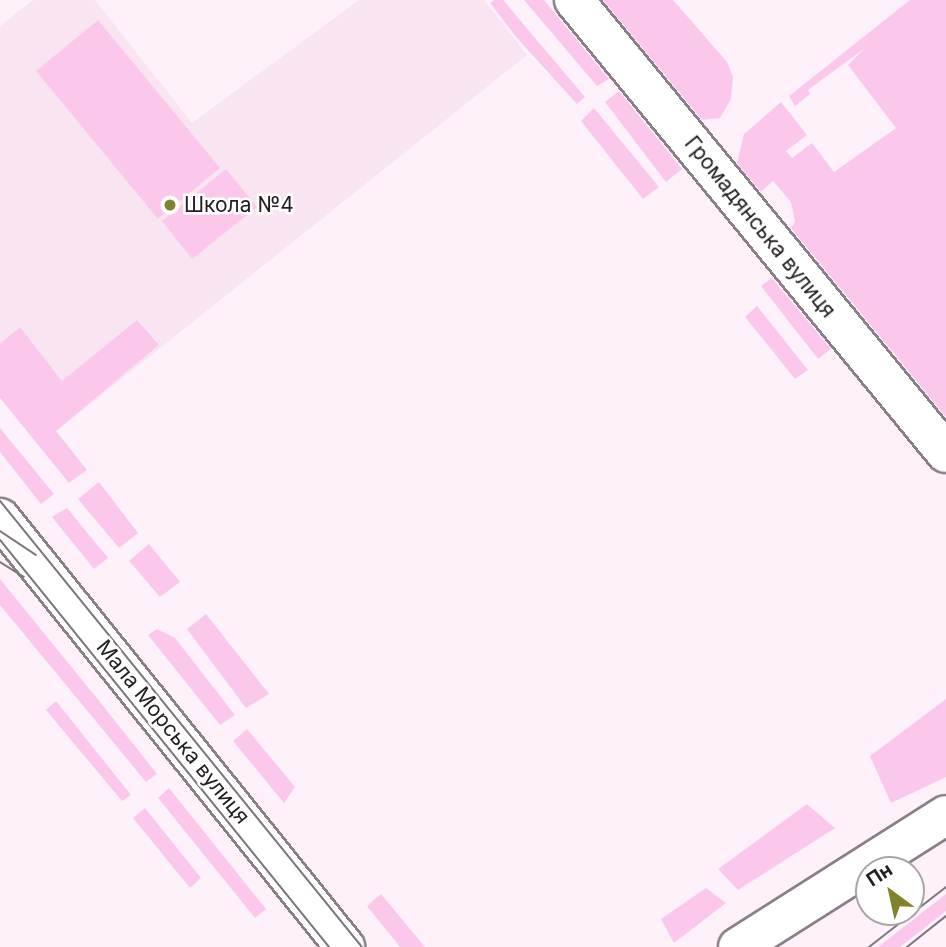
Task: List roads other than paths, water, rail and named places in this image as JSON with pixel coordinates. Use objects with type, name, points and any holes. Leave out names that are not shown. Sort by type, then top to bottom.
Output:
[{"type":"street","name":"Громадянська вулиця","points":[[574,0],[946,453]]},
{"type":"street","name":"Мала Морська вулиця","points":[[0,518],[345,947]]},
{"type":"street","points":[[738,947],[946,815]]},
{"type":"tram line","points":[[0,501],[362,947]]},
{"type":"tram line","points":[[0,531],[36,555]]},
{"type":"tram line","points":[[0,540],[329,947]]},
{"type":"tram line","points":[[0,562],[24,577]]},
{"type":"tram line","points":[[869,947],[946,887]]},
{"type":"tram line","points":[[907,947],[946,916]]},
{"type":"place","name":"Школа №4","points":[[170,205]]}]
